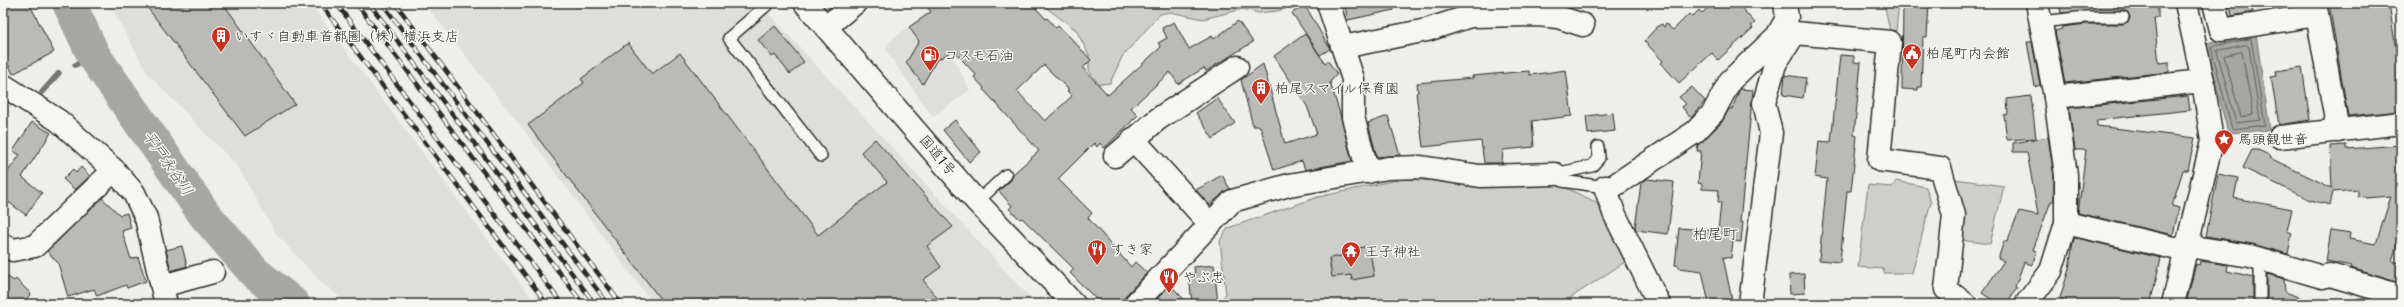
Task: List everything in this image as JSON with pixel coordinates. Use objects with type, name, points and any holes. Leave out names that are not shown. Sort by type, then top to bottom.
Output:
[{"type":"main road","name":"国道1号","points":[[805,3],[977,202],[1074,304]]},
{"type":"main road","points":[[826,27],[855,3]]},
{"type":"main road","points":[[1328,3],[1353,79],[1353,117],[1368,172]]},
{"type":"main road","points":[[2173,304],[2212,141],[2203,81],[2186,3]]},
{"type":"main road","points":[[2214,3],[2221,30],[2316,9],[2338,131]]},
{"type":"main road","points":[[2026,304],[2051,270],[2066,223],[2066,175],[2055,97],[2039,12]]},
{"type":"main road","points":[[1343,47],[1427,30],[1470,16],[1538,15],[1558,17],[1583,24]]},
{"type":"main road","points":[[1660,304],[1614,213],[1605,187],[1612,187],[1695,132],[1712,113],[1730,81],[1777,36],[1789,18]]},
{"type":"main road","points":[[1750,304],[1771,133],[1764,103],[1789,18]]},
{"type":"main road","points":[[1789,18],[1890,42],[1879,160],[1940,168],[1954,215],[1946,289],[1965,304]]},
{"type":"main road","points":[[1115,156],[1158,119],[1237,67]]},
{"type":"main road","points":[[2055,97],[2203,81]]},
{"type":"main road","points":[[3,85],[58,122],[114,170],[140,190],[164,295],[213,272]]},
{"type":"main road","points":[[2280,137],[2401,123]]},
{"type":"main road","points":[[1134,139],[1210,224]]},
{"type":"main road","points":[[1135,304],[1232,201],[1289,185],[1388,168],[1429,163],[1480,176],[1555,174]]},
{"type":"main road","points":[[3,245],[13,250],[35,246],[114,170]]},
{"type":"main road","points":[[2066,223],[2187,249],[2260,260],[2322,277],[2330,275],[2391,293]]},
{"type":"lane","points":[[769,3],[729,38],[821,156]]},
{"type":"lane","points":[[2039,12],[2086,17],[2123,17]]},
{"type":"lane","points":[[1555,174],[1592,166],[1599,158],[1598,147]]},
{"type":"lane","points":[[977,202],[1006,174]]},
{"type":"lane","points":[[1555,174],[1562,180],[1605,187]]},
{"type":"lane","points":[[2260,260],[2260,304]]},
{"type":"shaded area","points":[[109,3],[310,3],[536,304],[348,304],[320,281],[276,234],[238,167],[148,74]]},
{"type":"shaded area","points":[[424,3],[759,3],[1036,304],[653,304],[520,125]]},
{"type":"shaded area","points":[[1040,3],[1290,3],[1285,9],[1277,11],[1259,13],[1243,9],[1203,19],[1170,12],[1160,14],[1122,57],[1110,83],[1099,84],[1089,71],[1089,55],[1076,30]]},
{"type":"shaded area","points":[[1884,3],[1899,3],[1896,31],[1890,31]]},
{"type":"shaded area","name":"コスモ石油","points":[[929,11],[956,51],[951,54],[970,90],[933,117],[886,51],[890,41]]},
{"type":"shaded area","points":[[1401,179],[1480,183],[1553,182],[1596,202],[1628,260],[1561,304],[1216,304],[1226,294],[1220,241],[1228,228],[1318,197]]},
{"type":"shaded area","points":[[1955,179],[2004,186],[1990,244],[1960,240],[1963,204]]},
{"type":"shaded area","points":[[1896,181],[1926,187],[1931,202],[1912,273],[1884,273],[1883,269],[1858,267],[1868,185],[1892,187]]},
{"type":"water","points":[[2256,34],[2270,130],[2228,133],[2205,43]]},
{"type":"building","points":[[3,3],[29,3],[54,52],[13,74],[3,54]]},
{"type":"building","name":"いすゞ自動車首都圏（株）横浜支店","points":[[144,3],[223,3],[295,104],[245,136]]},
{"type":"building","points":[[924,3],[1031,3],[1056,28],[1058,26],[1068,35],[1091,60],[1083,68],[1108,95],[1161,47],[1158,43],[1167,38],[1162,28],[1174,22],[1189,49],[1212,36],[1214,39],[1238,21],[1253,42],[1206,71],[1204,68],[1178,84],[1170,72],[1131,108],[1138,115],[1119,134],[1104,148],[1100,143],[1097,147],[1094,143],[1058,179],[1092,213],[1088,218],[1131,267],[1135,262],[1147,273],[1126,295],[1123,304],[1101,304],[1070,273],[1074,269],[1022,218],[1020,219],[1009,209],[1012,206],[999,191],[1011,180],[1013,174],[1039,151],[983,89],[984,88],[974,77],[976,75],[953,50],[936,61],[923,84],[906,63],[919,41],[909,27],[931,12]],"holes":[[[1044,65],[1069,90],[1067,91],[1072,96],[1045,121],[1017,91]]]},
{"type":"building","points":[[1344,3],[1393,3],[1394,10],[1348,20]]},
{"type":"building","points":[[1713,3],[1737,3],[1755,23],[1751,26],[1753,28],[1718,60],[1712,53],[1679,83],[1661,63],[1663,61],[1644,41],[1658,26],[1662,24],[1664,27],[1666,24],[1673,30],[1689,14],[1692,17],[1699,10],[1702,13]]},
{"type":"building","points":[[1903,3],[1929,4],[1927,37],[1923,37],[1921,87],[1918,87],[1918,90],[1902,89]]},
{"type":"building","points":[[2059,3],[2158,3],[2158,18],[2154,18],[2159,63],[2169,62],[2169,72],[2065,83],[2055,31],[2062,29],[2062,27],[2086,24],[2123,24],[2129,21],[2130,17],[2127,11],[2123,10],[2061,13]]},
{"type":"building","points":[[2230,3],[2251,3],[2253,12],[2232,16]]},
{"type":"building","points":[[2329,3],[2389,3],[2397,57],[2399,57],[2401,70],[2401,111],[2348,116]]},
{"type":"building","points":[[1305,5],[1330,49],[1320,55],[1292,13]]},
{"type":"building","points":[[775,26],[804,62],[790,74],[775,55],[772,57],[758,40]]},
{"type":"building","points":[[1305,34],[1325,63],[1328,61],[1337,74],[1330,82],[1352,161],[1305,170],[1302,161],[1274,170],[1260,126],[1253,126],[1241,80],[1263,64],[1285,144],[1317,134],[1307,106],[1274,56]]},
{"type":"building","points":[[2027,42],[2032,42],[2040,85],[2035,87]]},
{"type":"building","points":[[628,43],[652,74],[680,53],[818,235],[887,182],[861,152],[875,139],[953,227],[927,246],[941,267],[923,280],[942,304],[664,304],[528,125],[584,83],[581,79]]},
{"type":"building","points":[[1840,55],[1854,56],[1854,62],[1861,63],[1854,135],[1857,136],[1851,191],[1847,191],[1840,262],[1819,260],[1827,179],[1815,177],[1819,141],[1831,142]]},
{"type":"building","points":[[2302,67],[2310,120],[2279,125],[2271,77],[2277,76],[2276,71]]},
{"type":"building","points":[[1566,70],[1572,116],[1532,121],[1534,147],[1503,150],[1502,163],[1484,163],[1481,141],[1423,147],[1416,93],[1418,92],[1417,83],[1473,78],[1472,76],[1494,74],[1529,71],[1530,75]]},
{"type":"building","points":[[1785,75],[1806,78],[1803,98],[1783,95]]},
{"type":"building","points":[[1692,87],[1705,101],[1691,118],[1682,107],[1686,104],[1679,97]]},
{"type":"building","points":[[1740,89],[1753,90],[1740,222],[1743,222],[1741,242],[1733,241],[1731,258],[1723,257],[1732,300],[1709,304],[1702,271],[1679,268],[1679,266],[1675,265],[1679,228],[1718,231],[1721,202],[1718,202],[1719,190],[1702,189],[1702,184],[1698,183],[1701,151],[1697,151],[1698,145],[1722,122],[1729,109],[1732,109]]},
{"type":"building","points":[[2031,96],[2036,138],[2007,140],[2004,115],[2008,114],[2007,99]]},
{"type":"building","points":[[2188,96],[2190,110],[2097,120],[2097,126],[2195,138],[2188,170],[2183,170],[2172,206],[2179,208],[2173,235],[2078,213],[2086,150],[2075,150],[2069,108]]},
{"type":"building","points":[[1217,98],[1235,123],[1213,139],[1196,113]]},
{"type":"building","points":[[1613,113],[1615,131],[1588,134],[1586,116]]},
{"type":"building","points":[[1388,116],[1400,155],[1377,157],[1368,123]]},
{"type":"building","points":[[955,120],[981,152],[969,162],[943,130]]},
{"type":"building","points":[[32,122],[51,133],[22,177],[42,193],[26,215],[3,198],[3,178],[20,155],[13,151]]},
{"type":"building","points":[[2048,137],[2054,176],[2054,201],[2051,201],[2033,250],[2037,251],[2032,265],[2024,262],[2015,287],[2017,288],[2006,304],[1998,304],[1982,293],[2004,261],[1998,259],[2004,241],[2007,242],[2019,211],[2038,215],[2027,152],[2013,152],[2013,143]]},
{"type":"building","points":[[2346,145],[2346,149],[2401,145],[2401,231],[2392,261],[2400,263],[2396,282],[2351,268],[2352,266],[2326,261],[2331,230],[2350,233],[2349,239],[2376,244],[2391,196],[2365,198],[2365,196],[2358,197],[2358,190],[2333,192],[2330,205],[2310,200],[2243,168],[2252,150],[2258,150],[2271,156],[2270,158],[2332,188],[2330,146]]},
{"type":"building","points":[[81,167],[90,176],[75,190],[63,179],[73,169],[76,173]]},
{"type":"building","points":[[2218,174],[2238,178],[2234,198],[2292,209],[2287,231],[2292,233],[2288,254],[2252,244],[2206,236]]},
{"type":"building","points":[[1222,175],[1230,189],[1209,205],[1196,190]]},
{"type":"building","points":[[1647,179],[1674,182],[1668,234],[1636,230],[1635,228],[1641,183]]},
{"type":"building","points":[[102,198],[120,215],[127,213],[131,228],[122,231],[131,259],[138,257],[146,281],[127,288],[126,285],[97,296],[94,289],[68,297],[58,263],[47,251]]},
{"type":"building","points":[[2077,238],[2161,258],[2150,304],[2065,304],[2066,300],[2060,298],[2069,269],[2073,242],[2074,239]]},
{"type":"building","points":[[182,246],[187,266],[171,271],[166,250]]},
{"type":"building","name":"王子神社","points":[[1369,246],[1374,276],[1352,280],[1351,275],[1332,277],[1329,258],[1347,255],[1347,250]]},
{"type":"building","points":[[2200,261],[2228,265],[2227,271],[2253,277],[2253,304],[2186,304],[2196,264],[2199,265]]},
{"type":"building","points":[[1214,265],[1218,304],[1192,304],[1189,274],[1195,273],[1194,267]]},
{"type":"building","points":[[3,274],[14,281],[16,279],[31,294],[21,304],[3,304]]},
{"type":"building","points":[[1804,274],[1805,293],[1790,294],[1789,275]]},
{"type":"building","points":[[2267,274],[2284,279],[2285,292],[2314,302],[2313,304],[2267,304]]},
{"type":"building","name":"やぶ忠","points":[[1170,285],[1189,304],[1152,304]]},
{"type":"waterway","name":"平戸永谷川","points":[[69,3],[94,56],[205,215],[255,273],[293,304]]},
{"type":"waterway","points":[[75,65],[94,56]]},
{"type":"waterway","points":[[42,92],[59,73]]},
{"type":"railway","points":[[320,3],[547,304]]},
{"type":"railway","points":[[336,3],[562,304]]},
{"type":"railway","points":[[356,3],[583,304]]},
{"type":"railway","points":[[369,3],[595,304]]},
{"type":"railway","points":[[382,3],[608,304]]},
{"type":"railway","points":[[395,3],[621,304]]},
{"type":"place","name":"いすゞ自動車首都圏（株）横浜支店","points":[[221,53]]},
{"type":"place","name":"柏尾町内会館","points":[[1912,70]]},
{"type":"place","name":"コスモ石油","points":[[930,72]]},
{"type":"place","name":"柏尾スマイル保育園","points":[[1261,105]]},
{"type":"place","name":"馬頭観世音","points":[[2224,156]]},
{"type":"place","name":"すき家","points":[[1097,266]]},
{"type":"place","name":"王子神社","points":[[1351,268]]},
{"type":"place","name":"やぶ忠","points":[[1169,294]]},
{"type":"district","name":"柏尾町","points":[[1715,234]]}]
